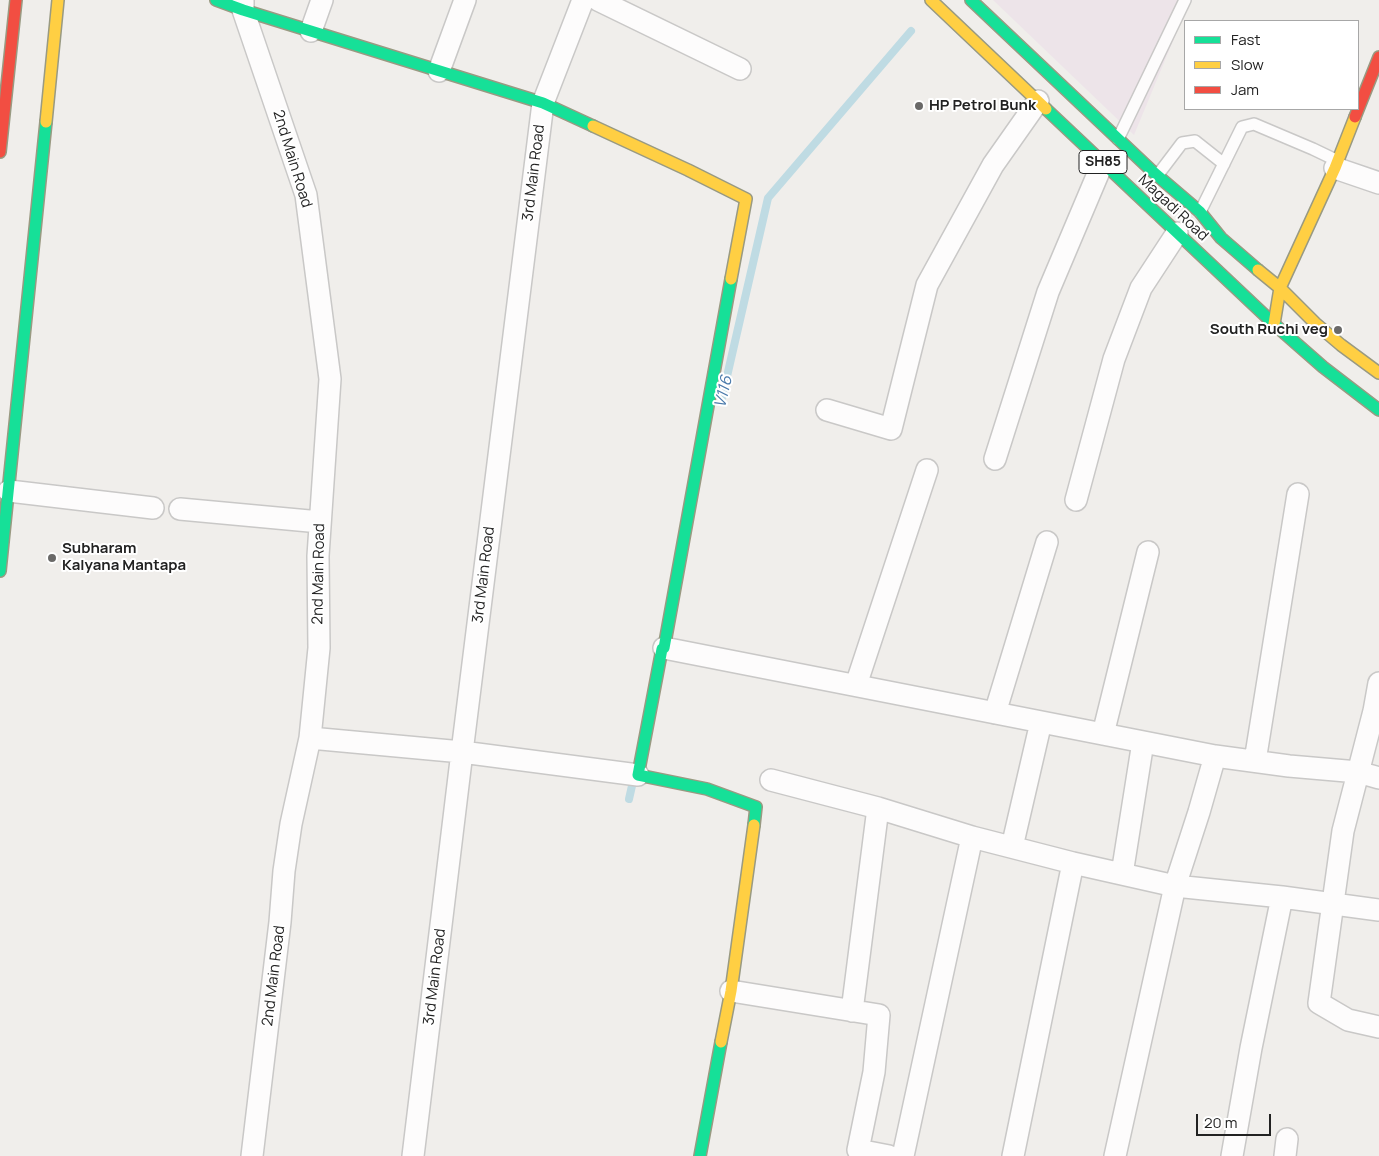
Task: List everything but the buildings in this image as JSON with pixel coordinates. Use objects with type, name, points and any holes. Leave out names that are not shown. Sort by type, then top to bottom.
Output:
[{"type":"street","points":[[0,152],[16,0]]},
{"type":"street","points":[[0,571],[58,0]]},
{"type":"street","points":[[216,0],[243,5],[311,31],[543,103],[746,199],[638,774]]},
{"type":"street","points":[[311,31],[322,0]]},
{"type":"street","points":[[440,71],[465,0]]},
{"type":"street","name":"3rd Main Road","points":[[413,1156],[543,103],[583,0]]},
{"type":"street","points":[[598,0],[740,69]]},
{"type":"street","name":"Magadi Road","points":[[931,0],[1274,324],[1379,410]]},
{"type":"street","name":"Magadi Road","points":[[971,0],[1157,176],[1200,212],[1221,238],[1280,288],[1315,323],[1379,373]]},
{"type":"street","name":"2nd Main Road","points":[[243,5],[306,195],[330,379],[318,556],[319,648],[310,738],[291,824],[284,871],[280,922],[252,1156]]},
{"type":"street","points":[[1359,107],[1379,57]]},
{"type":"street","points":[[826,410],[891,429],[927,285],[993,165],[1038,101]]},
{"type":"street","points":[[1274,324],[1280,288],[1336,164],[1358,110]]},
{"type":"street","points":[[995,459],[1048,292],[1103,162]]},
{"type":"street","points":[[1336,164],[1379,183]]},
{"type":"street","points":[[1076,500],[1114,359],[1141,288],[1178,233]]},
{"type":"street","points":[[856,685],[927,470]]},
{"type":"street","points":[[9,491],[153,508]]},
{"type":"street","points":[[1255,761],[1298,494]]},
{"type":"street","points":[[180,509],[320,522]]},
{"type":"street","points":[[995,713],[1047,542]]},
{"type":"street","points":[[1103,734],[1148,552]]},
{"type":"street","points":[[663,648],[1215,756],[1358,772],[1379,778]]},
{"type":"street","points":[[1379,683],[1374,711],[1343,831],[1320,1003],[1348,1020],[1379,1028]]},
{"type":"street","points":[[1012,847],[1041,722]]},
{"type":"street","points":[[310,738],[462,752],[638,774],[707,789],[756,807],[731,991],[700,1156]]},
{"type":"street","points":[[1122,874],[1143,742]]},
{"type":"street","points":[[1115,1156],[1175,886],[1215,756]]},
{"type":"street","points":[[771,780],[878,808],[972,837],[1073,863],[1175,886],[1282,897],[1379,910]]},
{"type":"street","points":[[852,1011],[878,808]]},
{"type":"street","points":[[903,1156],[972,837]]},
{"type":"street","points":[[1013,1156],[1073,863]]},
{"type":"street","points":[[1232,1156],[1250,1048],[1282,897]]},
{"type":"street","points":[[731,991],[879,1015],[874,1072],[858,1150],[889,1156]]},
{"type":"lane","points":[[1118,139],[1185,0]]},
{"type":"lane","points":[[1200,212],[1242,128],[1254,124],[1313,149],[1336,164]]},
{"type":"lane","points":[[1157,176],[1182,143],[1195,141],[1224,164]]},
{"type":"shaded area","points":[[993,0],[1190,0],[1134,135]]},
{"type":"waterway","name":"V116","points":[[722,398],[768,198],[911,31]]},
{"type":"waterway","name":"V116","points":[[629,799],[634,777]]},
{"type":"traffic: fast","points":[[216,0],[543,103],[593,126]]},
{"type":"traffic: fast","points":[[971,0],[1152,171],[1200,212],[1221,238],[1258,270]]},
{"type":"traffic: fast","points":[[1046,109],[1274,324],[1323,367],[1379,410]]},
{"type":"traffic: fast","points":[[0,571],[46,122]]},
{"type":"traffic: fast","points":[[731,279],[664,648],[662,649],[638,775],[707,789],[756,807],[754,825]]},
{"type":"traffic: fast","points":[[700,1156],[721,1042]]},
{"type":"traffic: slow","points":[[46,122],[58,0]]},
{"type":"traffic: slow","points":[[931,0],[1046,109]]},
{"type":"traffic: slow","points":[[1274,324],[1280,288],[1335,168],[1355,117]]},
{"type":"traffic: slow","points":[[593,126],[746,199],[731,279]]},
{"type":"traffic: slow","points":[[1258,270],[1280,288],[1315,323],[1379,373]]},
{"type":"traffic: slow","points":[[721,1042],[731,991],[754,825]]},
{"type":"traffic: jam","points":[[0,152],[16,0]]},
{"type":"traffic: jam","points":[[1359,107],[1379,57]]},
{"type":"traffic: jam","points":[[1355,117],[1358,110]]},
{"type":"place","name":"HP Petrol Bunk","points":[[919,106]]},
{"type":"place","name":"South Ruchi veg","points":[[1338,330]]},
{"type":"place","name":"Subharam Kalyana Mantapa","points":[[52,558]]}]
